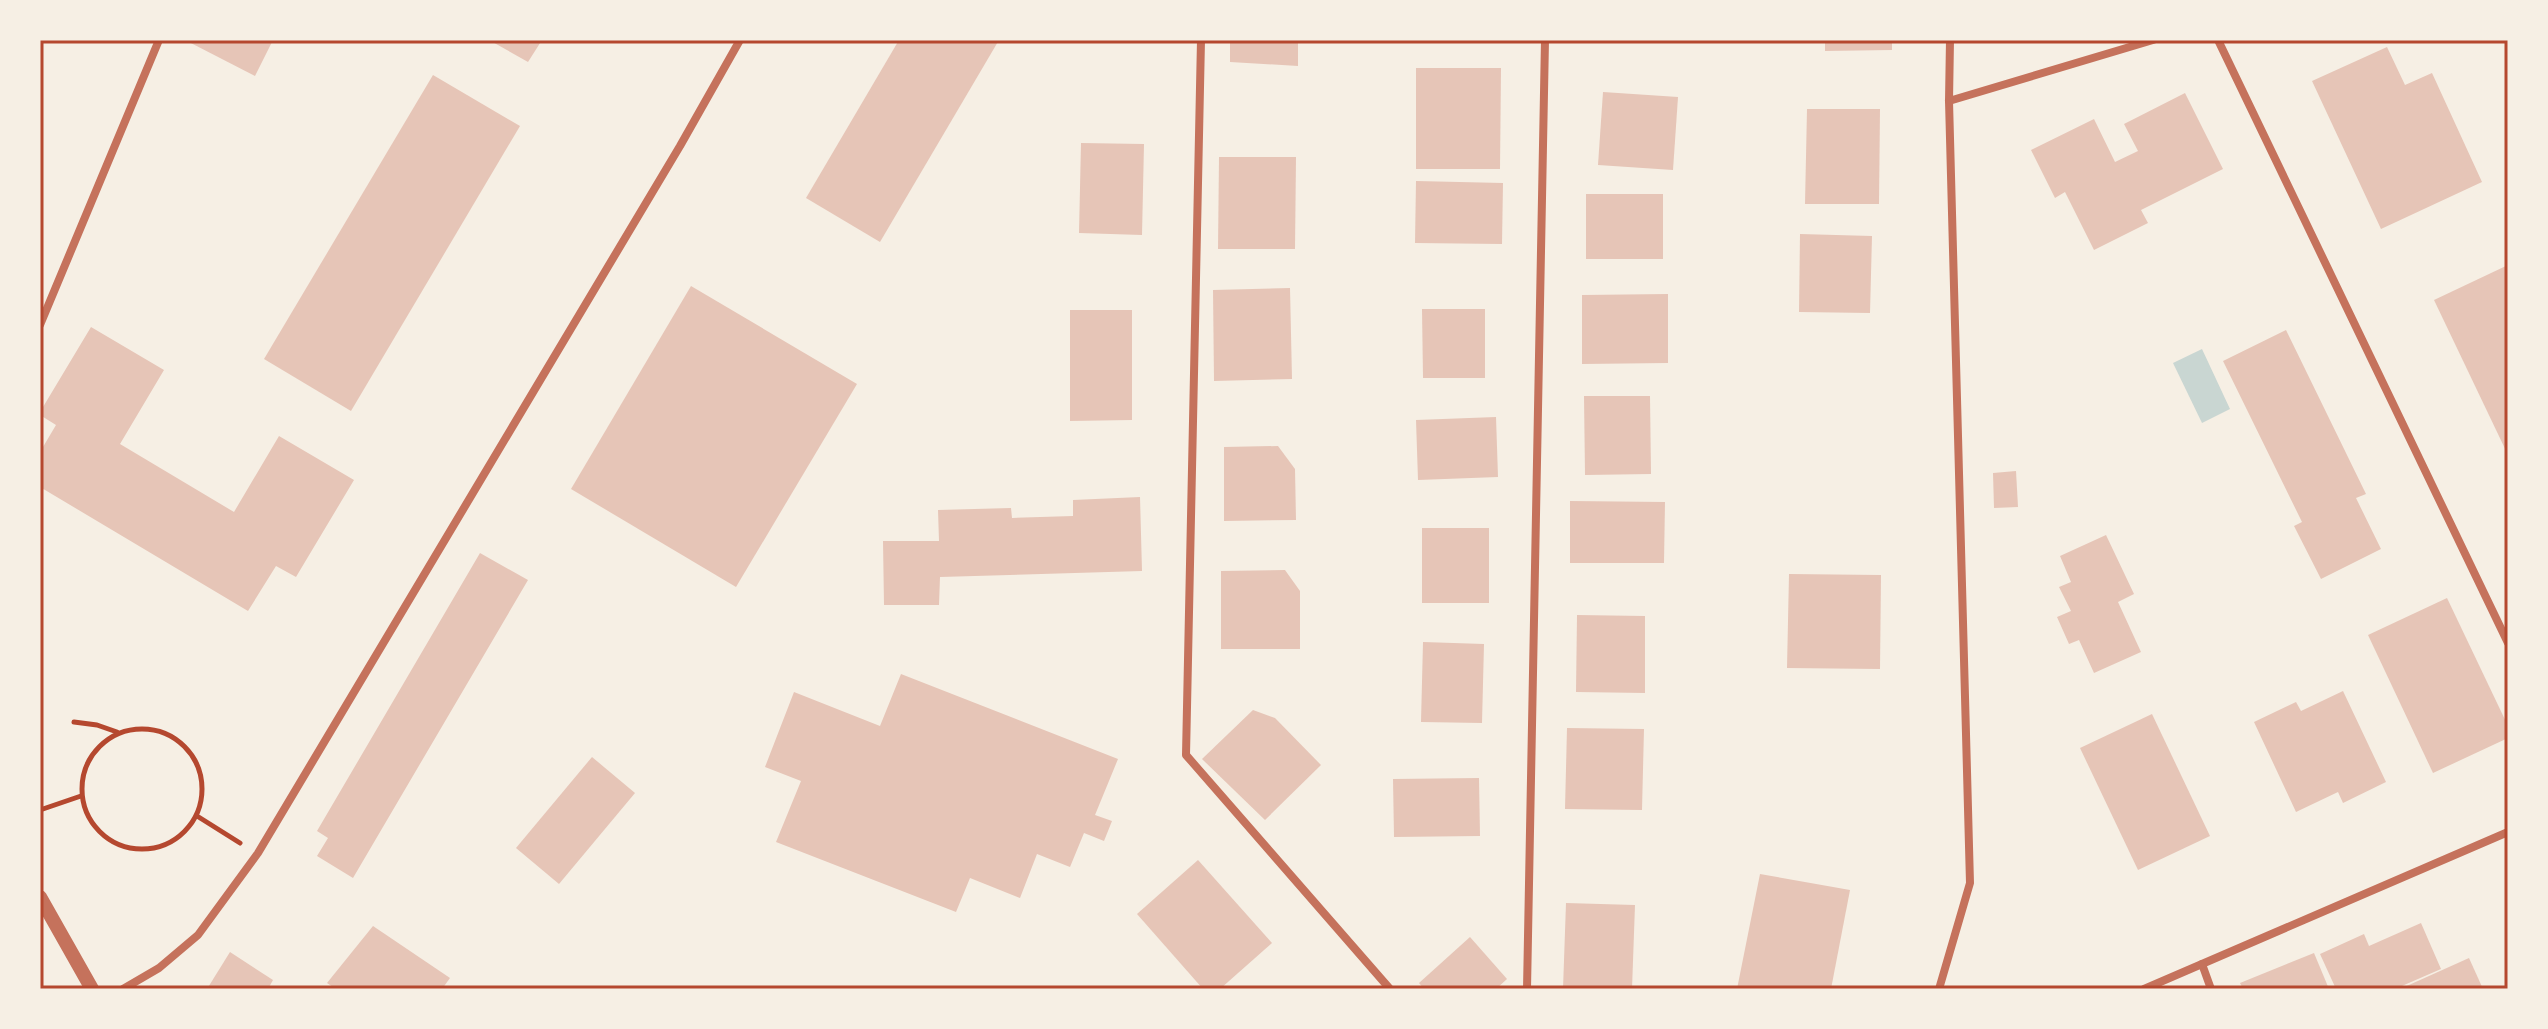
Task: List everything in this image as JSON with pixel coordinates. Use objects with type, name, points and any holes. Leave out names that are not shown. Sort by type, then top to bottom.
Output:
[{"type":"street","points":[[40,325],[159,40]]},
{"type":"street","points":[[123,989],[159,968],[198,935],[258,853],[680,146],[740,40]]},
{"type":"street","points":[[1201,40],[1186,755],[1390,989]]},
{"type":"street","points":[[1527,989],[1545,40]]},
{"type":"street","points":[[1939,989],[1970,883],[1949,101],[1950,40]]},
{"type":"street","points":[[1949,101],[2153,40]]},
{"type":"street","points":[[2218,40],[2508,643]]},
{"type":"street","points":[[2144,989],[2508,832]]},
{"type":"street","points":[[40,897],[92,989]]},
{"type":"street","points":[[2202,964],[2211,989]]},
{"type":"path","points":[[74,722],[118,732]]},
{"type":"path","points":[[147,727],[175,737],[195,758],[203,787],[197,816],[183,833],[165,845],[143,850],[121,846],[102,835],[88,817],[81,796],[83,770],[97,747],[118,732],[147,727]]},
{"type":"path","points":[[40,810],[81,796]]},
{"type":"path","points":[[197,816],[258,853]]},
{"type":"shaded area","points":[[2202,349],[2230,409],[2202,423],[2173,363]]},
{"type":"building","points":[[185,40],[273,40],[255,76]]},
{"type":"building","points":[[489,40],[542,40],[528,62]]},
{"type":"building","points":[[899,40],[999,40],[880,242],[806,198]]},
{"type":"building","points":[[1230,40],[1298,40],[1298,66],[1230,62]]},
{"type":"building","points":[[1825,40],[1892,40],[1892,50],[1825,51]]},
{"type":"building","points":[[2387,47],[2405,85],[2432,73],[2482,182],[2381,229],[2312,81]]},
{"type":"building","points":[[1416,68],[1501,68],[1500,169],[1416,169]]},
{"type":"building","points":[[433,75],[520,126],[351,411],[264,359]]},
{"type":"building","points":[[1603,92],[1678,97],[1673,170],[1598,165]]},
{"type":"building","points":[[2185,93],[2223,169],[2141,210],[2148,223],[2094,250],[2065,192],[2055,198],[2031,150],[2094,119],[2115,162],[2138,151],[2124,124]]},
{"type":"building","points":[[1807,109],[1880,109],[1879,204],[1805,204]]},
{"type":"building","points":[[1081,143],[1144,144],[1142,235],[1079,233]]},
{"type":"building","points":[[1219,157],[1296,157],[1295,249],[1218,249]]},
{"type":"building","points":[[1416,181],[1503,183],[1502,244],[1415,243]]},
{"type":"building","points":[[1586,194],[1663,194],[1663,259],[1586,259]]},
{"type":"building","points":[[1800,234],[1872,236],[1870,313],[1799,312]]},
{"type":"building","points":[[2508,265],[2508,455],[2434,300]]},
{"type":"building","points":[[691,286],[857,384],[736,587],[571,489]]},
{"type":"building","points":[[1290,288],[1292,379],[1214,381],[1213,290]]},
{"type":"building","points":[[1668,294],[1668,363],[1582,364],[1582,295]]},
{"type":"building","points":[[1422,309],[1485,309],[1485,378],[1423,378]]},
{"type":"building","points":[[1070,310],[1132,310],[1132,420],[1070,421]]},
{"type":"building","points":[[91,327],[164,370],[120,444],[234,512],[279,436],[354,480],[296,577],[276,566],[248,611],[40,487],[40,452],[56,425],[40,412]]},
{"type":"building","points":[[2286,330],[2366,494],[2356,498],[2381,549],[2321,579],[2294,526],[2302,522],[2223,361]]},
{"type":"building","points":[[1584,396],[1650,396],[1651,474],[1585,475]]},
{"type":"building","points":[[1496,417],[1498,477],[1418,480],[1416,420]]},
{"type":"building","points":[[1278,446],[1295,469],[1296,520],[1224,521],[1224,447]]},
{"type":"building","points":[[2016,471],[2018,507],[1994,508],[1993,473]]},
{"type":"building","points":[[1140,497],[1142,571],[940,577],[939,605],[884,605],[883,541],[939,541],[938,510],[1011,508],[1012,518],[1073,516],[1073,500]]},
{"type":"building","points":[[1570,501],[1665,502],[1664,563],[1570,563]]},
{"type":"building","points":[[1422,528],[1489,528],[1489,603],[1422,603]]},
{"type":"building","points":[[2106,535],[2134,594],[2118,602],[2141,652],[2094,673],[2079,640],[2069,644],[2057,617],[2071,611],[2059,587],[2071,582],[2060,556]]},
{"type":"building","points":[[480,553],[528,580],[353,878],[317,856],[328,838],[317,831]]},
{"type":"building","points":[[1285,570],[1300,591],[1300,649],[1221,649],[1221,571]]},
{"type":"building","points":[[1789,574],[1881,575],[1880,669],[1787,668]]},
{"type":"building","points":[[2447,598],[2508,726],[2508,738],[2433,773],[2368,635]]},
{"type":"building","points":[[1577,615],[1645,616],[1645,693],[1576,692]]},
{"type":"building","points":[[1423,642],[1484,644],[1482,723],[1421,722]]},
{"type":"building","points":[[901,674],[1118,759],[1095,815],[1112,821],[1104,841],[1084,833],[1070,867],[1037,854],[1020,898],[970,878],[956,912],[776,842],[801,781],[765,767],[794,692],[880,726]]},
{"type":"building","points":[[2343,691],[2386,782],[2343,803],[2338,792],[2296,812],[2254,722],[2296,702],[2301,711]]},
{"type":"building","points":[[1253,710],[1275,718],[1321,765],[1265,820],[1202,759]]},
{"type":"building","points":[[2152,714],[2210,836],[2138,870],[2080,748]]},
{"type":"building","points":[[1567,728],[1644,729],[1642,810],[1565,809]]},
{"type":"building","points":[[592,757],[635,793],[559,884],[516,848]]},
{"type":"building","points":[[1479,778],[1480,836],[1394,837],[1393,779]]},
{"type":"building","points":[[1198,860],[1272,943],[1220,989],[1203,989],[1137,914]]},
{"type":"building","points":[[1760,874],[1850,890],[1831,989],[1737,989]]},
{"type":"building","points":[[1566,903],[1635,905],[1632,989],[1563,989]]},
{"type":"building","points":[[2421,923],[2441,969],[2395,989],[2336,989],[2320,954],[2364,934],[2369,946]]},
{"type":"building","points":[[373,926],[450,978],[442,989],[336,989],[327,983]]},
{"type":"building","points":[[1470,937],[1507,979],[1496,989],[1424,989],[1419,983]]},
{"type":"building","points":[[230,952],[273,980],[268,989],[207,989]]},
{"type":"building","points":[[2314,953],[2329,989],[2243,989],[2240,983]]},
{"type":"building","points":[[2469,958],[2483,989],[2400,989]]}]
